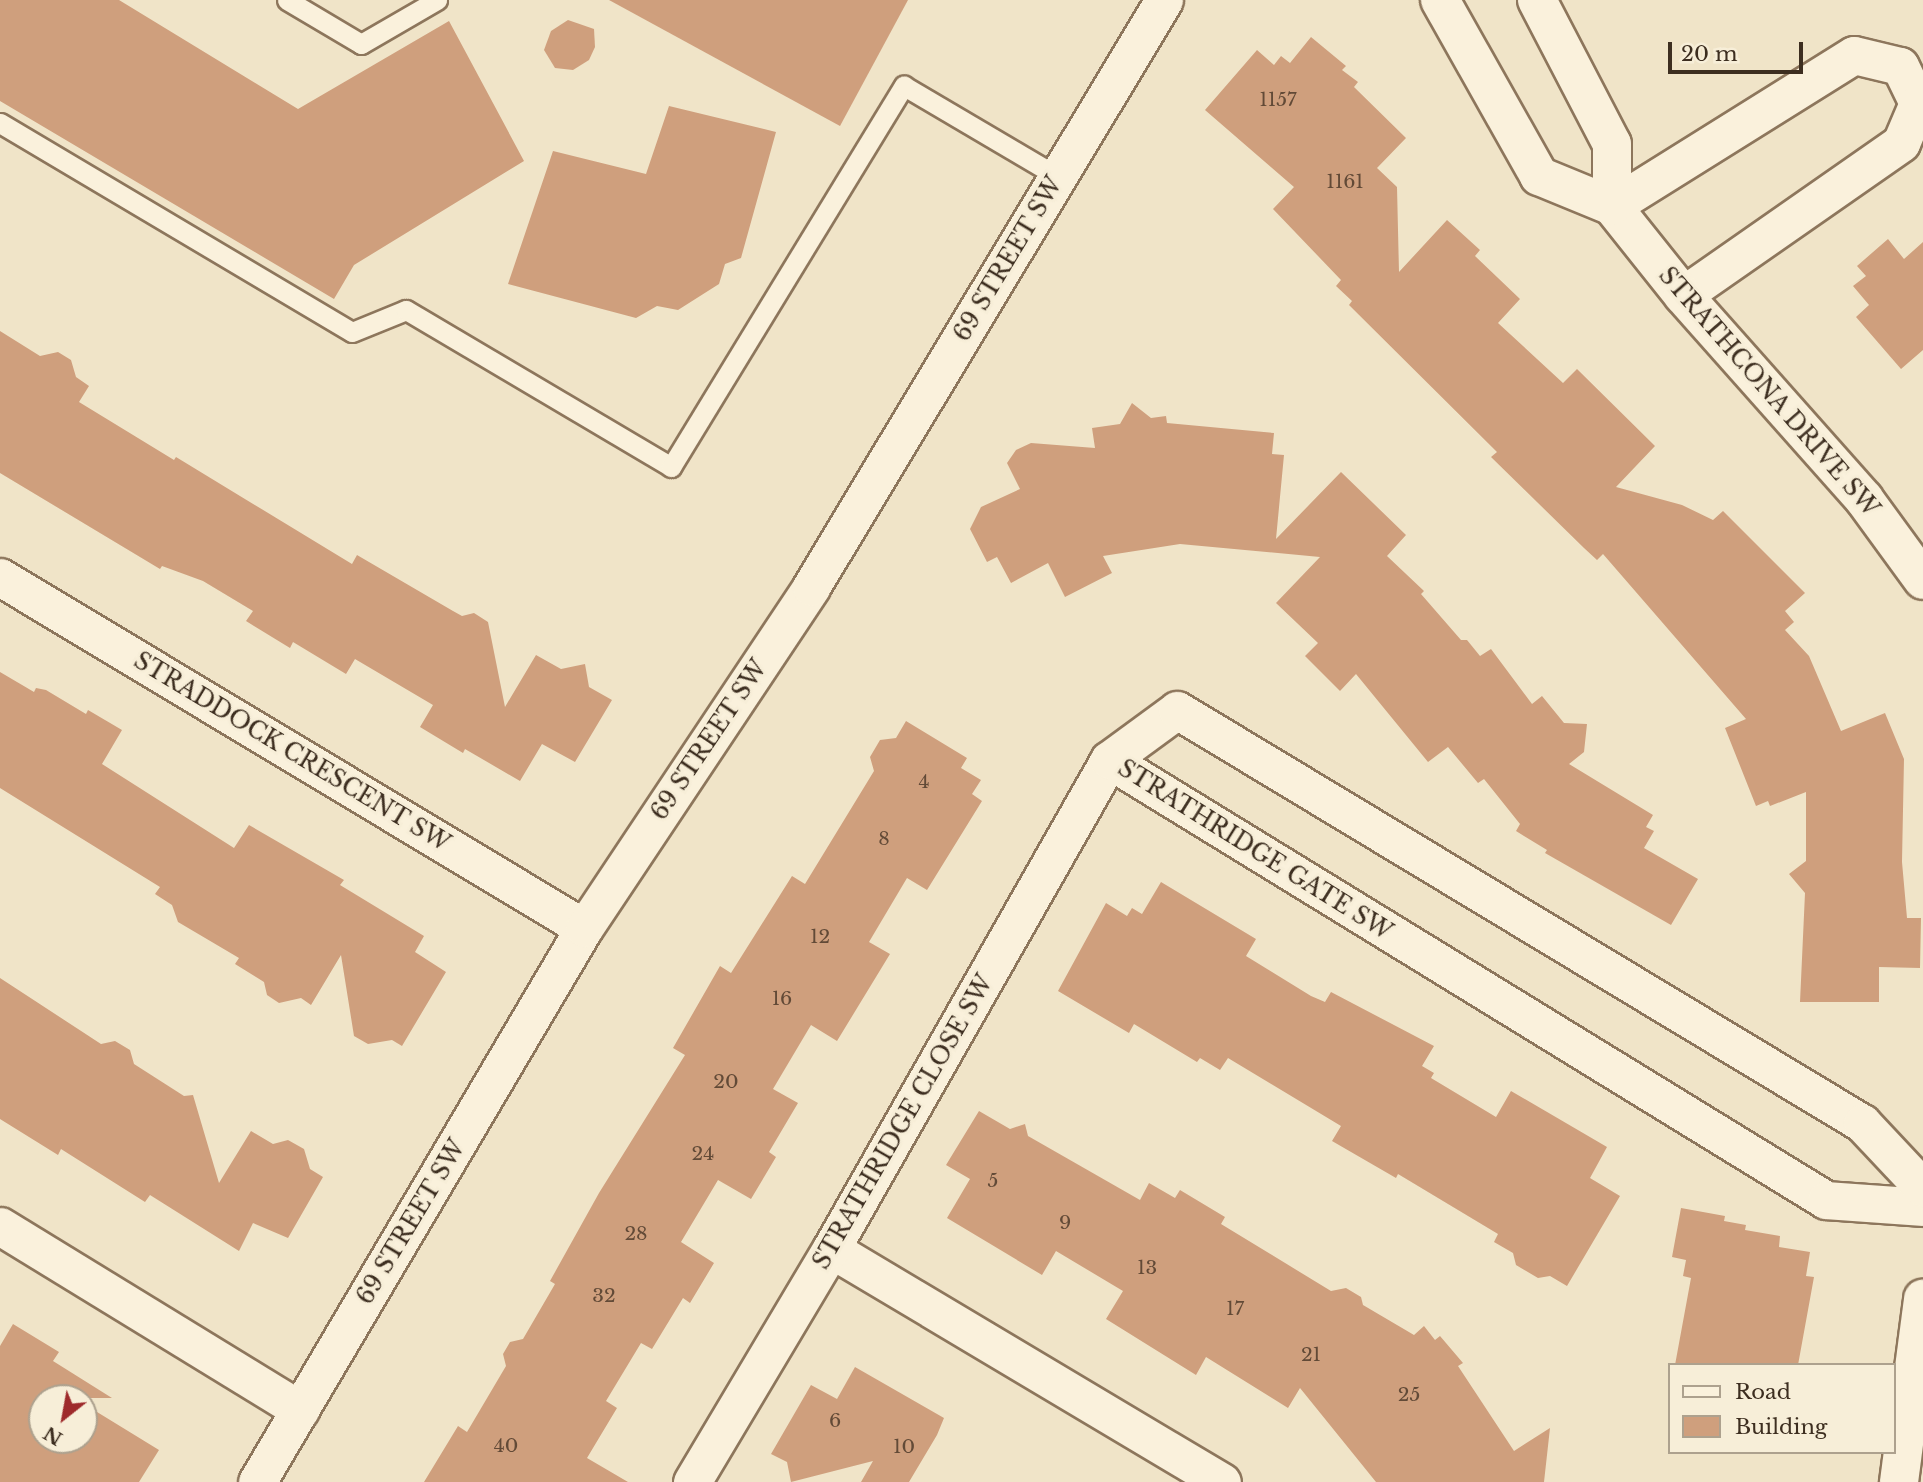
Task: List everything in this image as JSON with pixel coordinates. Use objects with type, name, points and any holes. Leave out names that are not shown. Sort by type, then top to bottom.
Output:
[{"type":"street","name":"69 STREET SW","points":[[257,1482],[584,928],[811,587],[1164,0]]},
{"type":"street","name":"STRATHCONA DRIVE SW","points":[[1440,0],[1539,176],[1612,206],[1683,295],[1864,499],[1923,580]]},
{"type":"street","points":[[1537,0],[1612,144],[1612,206]]},
{"type":"street","points":[[1612,206],[1854,55],[1900,66],[1918,103],[1901,143],[1683,295]]},
{"type":"street","name":"STRADDOCK CRESCENT SW","points":[[0,577],[584,928]]},
{"type":"street","name":"STRATHRIDGE GATE SW","points":[[1923,1188],[1863,1123],[1177,710],[1109,760],[1826,1200],[1923,1207]]},
{"type":"street","name":"STRATHRIDGE CLOSE SW","points":[[692,1482],[831,1249],[1109,760]]},
{"type":"street","points":[[0,1226],[300,1410]]},
{"type":"street","points":[[831,1249],[1222,1482]]},
{"type":"street","points":[[1899,1482],[1923,1299]]},
{"type":"lane","points":[[288,0],[361,44],[437,0]]},
{"type":"lane","points":[[0,123],[352,332],[406,310],[671,467],[904,86],[1057,176]]},
{"type":"building","points":[[0,0],[119,0],[298,109],[449,21],[524,161],[354,265],[334,299],[0,101]]},
{"type":"building","points":[[609,0],[908,0],[840,126]]},
{"type":"building","points":[[568,20],[594,29],[595,47],[589,60],[573,70],[555,68],[544,50],[551,31]]},
{"type":"building","points":[[1311,37],[1346,66],[1342,70],[1358,82],[1354,87],[1406,138],[1377,168],[1397,187],[1399,272],[1447,220],[1480,250],[1475,256],[1520,299],[1498,323],[1563,383],[1577,369],[1655,446],[1616,487],[1682,505],[1713,520],[1723,511],[1805,593],[1785,611],[1794,622],[1785,630],[1809,656],[1841,731],[1885,713],[1904,759],[1902,862],[1907,918],[1921,918],[1920,968],[1879,967],[1879,1002],[1800,1002],[1805,893],[1789,874],[1806,861],[1806,792],[1770,806],[1768,801],[1756,806],[1725,728],[1746,719],[1603,554],[1597,560],[1491,457],[1497,452],[1349,305],[1352,301],[1336,286],[1341,280],[1273,209],[1294,187],[1205,110],[1257,50],[1274,65],[1281,56],[1290,63]]},
{"type":"building","points":[[669,106],[776,132],[741,258],[725,264],[719,284],[678,310],[657,306],[636,318],[508,284],[553,151],[646,174]]},
{"type":"building","points":[[1888,239],[1904,259],[1923,242],[1923,350],[1901,369],[1856,317],[1869,305],[1853,286],[1866,276],[1857,266]]},
{"type":"building","points":[[0,331],[40,356],[58,352],[71,360],[76,377],[89,386],[79,402],[174,460],[176,457],[352,564],[357,555],[462,616],[474,613],[488,622],[505,707],[536,655],[561,669],[585,664],[589,687],[612,700],[575,762],[542,744],[520,781],[465,749],[463,753],[420,727],[433,705],[355,659],[346,674],[293,642],[290,648],[246,621],[253,611],[203,581],[162,566],[160,569],[0,473]]},
{"type":"building","points":[[1132,403],[1151,418],[1166,416],[1167,423],[1274,433],[1272,454],[1284,455],[1276,539],[1341,472],[1406,535],[1387,556],[1424,591],[1421,594],[1461,640],[1467,640],[1480,656],[1491,649],[1532,704],[1542,696],[1564,723],[1587,724],[1584,752],[1569,764],[1653,815],[1646,827],[1654,831],[1644,848],[1698,879],[1671,925],[1545,853],[1547,850],[1516,831],[1520,824],[1484,779],[1478,783],[1448,747],[1428,762],[1356,674],[1340,691],[1305,656],[1318,643],[1276,603],[1320,557],[1180,544],[1103,556],[1112,573],[1065,597],[1048,563],[1011,583],[997,557],[987,562],[970,529],[981,507],[1020,489],[1007,463],[1016,450],[1031,443],[1095,448],[1092,428],[1120,424]]},
{"type":"building","points":[[0,672],[34,692],[36,688],[46,690],[86,714],[88,710],[122,730],[102,764],[234,848],[249,825],[344,880],[340,885],[424,936],[415,952],[446,972],[402,1046],[392,1040],[368,1044],[354,1036],[341,955],[311,1005],[301,998],[279,1003],[267,995],[264,982],[235,964],[239,958],[178,922],[172,905],[155,894],[160,887],[0,788]]},
{"type":"building","points":[[906,721],[967,758],[961,768],[981,780],[972,794],[982,801],[927,890],[907,878],[869,942],[890,954],[837,1041],[811,1025],[773,1089],[798,1103],[769,1152],[776,1157],[751,1199],[718,1180],[681,1242],[714,1263],[690,1303],[683,1298],[652,1349],[641,1343],[606,1401],[617,1408],[587,1458],[628,1482],[424,1482],[458,1426],[467,1432],[506,1366],[503,1354],[510,1342],[523,1339],[555,1284],[550,1281],[599,1193],[685,1055],[673,1048],[720,966],[731,973],[792,876],[805,884],[874,771],[870,757],[880,740],[896,738]]},
{"type":"building","points":[[1161,882],[1256,939],[1246,956],[1311,996],[1325,1002],[1331,992],[1434,1046],[1422,1066],[1434,1073],[1431,1078],[1496,1117],[1511,1091],[1607,1147],[1590,1178],[1620,1196],[1567,1286],[1550,1276],[1538,1278],[1516,1265],[1513,1253],[1494,1242],[1498,1234],[1398,1174],[1396,1178],[1332,1141],[1341,1126],[1228,1058],[1220,1070],[1200,1058],[1197,1062],[1134,1024],[1129,1033],[1058,991],[1106,903],[1127,916],[1132,908],[1142,914]]},
{"type":"building","points":[[0,978],[101,1044],[115,1041],[130,1050],[134,1064],[184,1096],[193,1095],[219,1183],[251,1131],[273,1144],[288,1140],[304,1149],[310,1169],[323,1177],[288,1238],[253,1223],[239,1251],[150,1195],[145,1202],[61,1149],[58,1155],[0,1119]]},
{"type":"building","points":[[979,1111],[1010,1129],[1025,1124],[1028,1136],[1140,1200],[1149,1183],[1175,1198],[1180,1190],[1225,1217],[1221,1224],[1331,1291],[1346,1288],[1361,1297],[1363,1305],[1414,1335],[1424,1326],[1435,1340],[1440,1336],[1463,1363],[1458,1366],[1514,1451],[1550,1428],[1544,1482],[1376,1482],[1300,1388],[1288,1408],[1206,1357],[1196,1375],[1106,1319],[1123,1291],[1056,1251],[1042,1275],[947,1218],[970,1179],[946,1165]]},
{"type":"building","points":[[1681,1208],[1725,1216],[1724,1221],[1746,1225],[1745,1230],[1780,1236],[1779,1247],[1810,1252],[1806,1276],[1814,1277],[1798,1363],[1675,1363],[1691,1278],[1683,1276],[1686,1260],[1672,1257]]},
{"type":"building","points":[[13,1324],[59,1352],[53,1361],[90,1384],[28,1384],[28,1454],[98,1454],[98,1413],[159,1450],[139,1482],[0,1482],[0,1346]]},
{"type":"building","points":[[855,1367],[944,1418],[937,1435],[909,1482],[861,1482],[873,1461],[791,1482],[787,1462],[771,1454],[811,1385],[837,1399]]},
{"type":"building","points":[[98,1389],[112,1398],[98,1398]]}]
